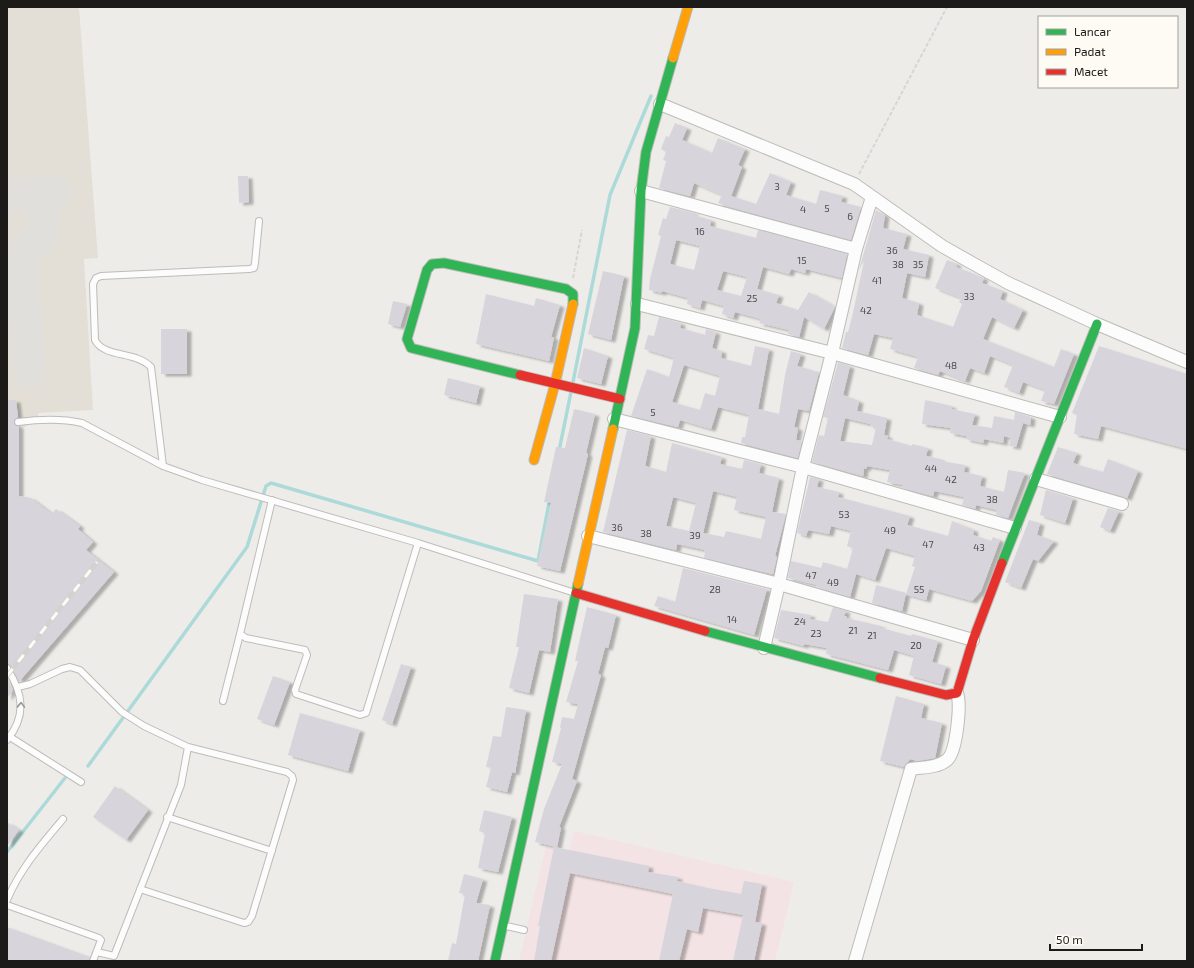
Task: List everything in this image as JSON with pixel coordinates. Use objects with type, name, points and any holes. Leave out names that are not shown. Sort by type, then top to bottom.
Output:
[{"type":"main road","points":[[495,961],[635,328],[641,191],[646,152],[688,7]]},
{"type":"main road","points":[[534,460],[556,384],[574,299],[573,294],[570,291],[438,262],[432,264],[427,270],[407,339],[409,346],[412,349],[556,384],[572,388],[620,399]]},
{"type":"main road","points":[[576,593],[764,648],[946,695],[957,693],[973,640],[1097,324]]},
{"type":"street","points":[[660,104],[854,184],[942,246],[972,264],[1008,283],[1097,324],[1187,362]]},
{"type":"street","points":[[641,191],[856,249]]},
{"type":"street","points":[[764,648],[780,584],[803,467],[832,353],[856,249],[872,197]]},
{"type":"street","points":[[637,304],[832,353],[1060,416]]},
{"type":"street","points":[[614,419],[803,467],[1016,528]]},
{"type":"street","points":[[1036,479],[1122,504]]},
{"type":"street","points":[[588,536],[780,584],[973,640]]},
{"type":"street","points":[[855,961],[911,769],[930,767],[944,762],[952,754],[959,704],[957,693]]},
{"type":"lane","points":[[163,466],[151,367],[145,361],[137,357],[98,347],[95,340],[93,284],[96,278],[101,276],[249,270],[254,268],[259,220]]},
{"type":"lane","points":[[18,422],[39,419],[67,420],[82,423],[163,466],[243,493],[272,500],[418,543],[576,593]]},
{"type":"lane","points":[[223,701],[272,500]]},
{"type":"lane","points":[[240,634],[246,638],[305,650],[307,654],[295,690],[296,694],[360,715],[365,714],[418,543]]},
{"type":"lane","points":[[18,687],[30,684],[62,669],[70,667],[80,670],[122,712],[144,726],[188,747],[287,772],[292,776],[293,780],[272,851],[252,916],[248,922],[244,923],[140,889]]},
{"type":"lane","points":[[7,668],[10,679],[18,687],[21,708],[17,724],[8,739],[80,782]]},
{"type":"lane","points":[[97,952],[114,956],[184,775],[188,747]]},
{"type":"lane","points":[[167,817],[272,851]]},
{"type":"lane","points":[[7,900],[16,880],[31,857],[63,819]]},
{"type":"lane","points":[[7,905],[96,936],[101,940],[94,961]]},
{"type":"lane","points":[[502,925],[524,930]]},
{"type":"path","points":[[854,184],[947,7]]},
{"type":"path","points":[[570,291],[582,230]]},
{"type":"shaded area","points":[[7,7],[79,7],[98,258],[84,259],[93,410],[38,413],[39,419],[19,430],[19,496],[31,498],[52,514],[56,509],[80,526],[78,529],[93,542],[86,550],[114,572],[7,698]]},
{"type":"shaded area","points":[[574,831],[794,882],[775,961],[519,961],[546,846],[569,852]]},
{"type":"building","points":[[675,123],[687,128],[682,140],[712,153],[718,138],[745,149],[738,165],[742,167],[731,196],[756,204],[770,173],[791,182],[786,195],[816,204],[820,190],[843,196],[841,202],[861,207],[851,240],[718,203],[722,195],[694,183],[690,196],[659,188],[666,161],[663,160],[666,152],[661,149],[666,136],[669,137]]},
{"type":"building","points":[[238,176],[248,176],[249,202],[239,203]]},
{"type":"building","points":[[670,207],[694,213],[693,215],[711,220],[710,226],[756,238],[758,230],[847,254],[842,278],[806,269],[805,273],[791,269],[789,274],[763,267],[757,289],[779,295],[776,303],[798,310],[809,292],[835,307],[824,329],[804,317],[799,337],[788,334],[789,330],[759,323],[761,319],[735,312],[733,318],[722,314],[724,306],[702,300],[700,308],[687,304],[688,298],[662,291],[662,293],[649,290],[650,279],[661,236],[658,235],[663,218],[666,219]],"holes":[[[676,240],[700,246],[694,270],[670,264]],[[723,271],[747,277],[741,296],[717,290]]]},
{"type":"building","points":[[876,210],[885,215],[883,228],[907,234],[903,249],[929,255],[925,277],[907,273],[902,298],[919,303],[917,315],[953,327],[962,304],[959,302],[961,298],[935,288],[947,260],[957,264],[956,267],[984,278],[982,283],[1003,291],[1000,299],[1023,310],[1014,328],[992,317],[983,339],[1054,367],[1061,349],[1074,354],[1054,404],[1041,401],[1045,390],[1023,382],[1019,393],[1004,387],[1013,365],[990,356],[984,373],[970,368],[965,381],[940,371],[938,375],[914,368],[918,357],[890,349],[893,338],[874,334],[868,355],[842,348],[852,317],[864,261],[859,270]]},
{"type":"building","points":[[603,271],[624,276],[611,340],[588,334]]},
{"type":"building","points":[[486,294],[534,306],[536,298],[560,305],[551,337],[554,337],[549,361],[476,344]]},
{"type":"building","points":[[393,301],[407,304],[400,327],[388,324]]},
{"type":"building","points":[[659,317],[681,323],[680,328],[705,335],[706,329],[716,332],[712,348],[722,351],[721,358],[751,366],[755,346],[769,349],[758,409],[779,414],[785,375],[791,351],[801,354],[797,366],[819,372],[809,411],[798,409],[794,427],[798,428],[796,440],[802,441],[798,458],[741,443],[742,437],[745,437],[749,415],[718,407],[711,429],[680,420],[678,427],[631,416],[647,369],[669,377],[674,358],[644,349],[648,335],[654,336]],"holes":[[[684,365],[720,376],[715,396],[705,393],[700,410],[672,402]]]},
{"type":"building","points":[[161,329],[187,329],[187,374],[161,374]]},
{"type":"building","points":[[1099,346],[1187,374],[1187,449],[1101,426],[1098,439],[1074,434],[1077,415],[1072,413]]},
{"type":"building","points":[[584,348],[608,356],[601,384],[577,378]]},
{"type":"building","points":[[838,362],[850,366],[843,395],[859,401],[857,411],[887,418],[884,435],[888,436],[887,439],[912,446],[912,444],[928,448],[926,456],[941,459],[941,461],[965,465],[964,472],[982,476],[980,486],[1004,492],[1008,470],[1025,473],[1008,518],[996,515],[997,510],[976,505],[975,509],[962,505],[964,497],[934,491],[933,496],[902,488],[903,485],[887,482],[890,470],[867,466],[866,469],[864,468],[863,476],[812,462],[819,435],[824,436],[828,418],[823,417]],"holes":[[[845,418],[870,424],[871,419],[870,426],[876,427],[872,445],[840,441]]]},
{"type":"building","points":[[448,378],[480,386],[476,403],[444,395]]},
{"type":"building","points":[[7,400],[16,400],[18,417],[14,422],[15,425],[19,426],[19,496],[31,498],[52,514],[56,509],[80,526],[78,529],[93,542],[86,550],[114,572],[19,682],[11,666],[7,664]]},
{"type":"building","points":[[925,400],[952,406],[951,409],[975,414],[972,425],[992,428],[994,416],[1014,420],[1015,412],[1031,417],[1030,425],[1023,423],[1016,447],[1009,446],[1011,438],[1004,436],[1003,443],[984,439],[983,443],[966,439],[966,436],[950,433],[951,428],[922,424]]},
{"type":"building","points":[[574,409],[595,414],[586,453],[588,454],[560,571],[537,566],[551,503],[544,502],[556,447],[565,448]]},
{"type":"building","points":[[627,430],[651,436],[645,466],[666,472],[672,443],[722,457],[720,464],[742,469],[744,460],[761,464],[759,473],[779,478],[772,512],[786,514],[775,556],[777,557],[773,574],[704,558],[705,550],[677,544],[676,550],[603,532]],"holes":[[[713,491],[737,497],[734,510],[766,517],[761,539],[726,531],[724,537],[703,533]],[[673,497],[696,503],[689,531],[666,526]]]},
{"type":"building","points":[[1058,447],[1077,453],[1073,463],[1082,466],[1103,472],[1108,459],[1138,471],[1127,498],[1047,474]]},
{"type":"building","points":[[810,477],[819,479],[817,487],[839,492],[838,497],[910,516],[907,525],[948,536],[952,521],[974,530],[973,535],[991,541],[993,537],[1000,540],[981,591],[972,601],[929,589],[926,600],[906,594],[915,567],[912,566],[915,556],[886,548],[875,580],[856,574],[850,597],[816,587],[817,585],[788,578],[791,561],[821,568],[823,562],[847,569],[853,548],[847,546],[851,531],[831,526],[829,534],[808,530],[806,536],[797,533]]},
{"type":"building","points":[[1046,490],[1073,498],[1065,523],[1040,515]]},
{"type":"building","points":[[1108,508],[1119,511],[1110,531],[1100,527]]},
{"type":"building","points":[[1029,520],[1040,523],[1037,535],[1054,541],[1038,561],[1033,559],[1021,588],[1005,582]]},
{"type":"building","points":[[683,568],[767,589],[754,635],[654,606],[658,596],[675,602]]},
{"type":"building","points":[[876,585],[906,593],[902,611],[872,603]]},
{"type":"building","points":[[524,594],[558,599],[550,652],[539,650],[529,693],[509,688],[519,647],[516,647]]},
{"type":"building","points":[[587,607],[616,615],[608,648],[605,647],[598,674],[601,675],[572,779],[577,781],[559,827],[561,827],[557,847],[535,842],[544,809],[562,764],[552,762],[561,728],[562,717],[574,719],[578,704],[566,702],[578,661],[575,661]]},
{"type":"building","points":[[833,607],[846,611],[844,616],[847,616],[846,618],[881,626],[881,628],[911,636],[912,634],[938,641],[932,662],[946,666],[941,684],[909,675],[914,656],[894,650],[888,670],[826,654],[827,648],[804,644],[804,646],[774,638],[781,610],[811,615],[810,619],[828,622]]},
{"type":"building","points":[[401,664],[411,667],[392,724],[382,720]]},
{"type":"building","points":[[273,676],[290,682],[274,725],[257,719]]},
{"type":"building","points":[[7,677],[13,690],[7,698]]},
{"type":"building","points":[[896,696],[924,704],[921,718],[942,723],[935,758],[918,761],[910,759],[904,767],[880,761]]},
{"type":"building","points":[[506,707],[526,710],[515,773],[512,772],[507,792],[486,787],[491,768],[486,767],[493,736],[501,737]]},
{"type":"building","points":[[300,713],[360,730],[348,771],[288,755]]},
{"type":"building","points":[[115,786],[148,810],[126,840],[93,817]]},
{"type":"building","points":[[484,810],[512,817],[498,872],[478,868],[485,833],[479,831]]},
{"type":"building","points":[[7,822],[19,830],[7,846]]},
{"type":"building","points":[[554,847],[649,866],[648,872],[678,877],[677,881],[741,894],[744,881],[762,884],[755,922],[762,923],[754,961],[733,961],[743,915],[703,908],[698,932],[687,929],[679,961],[659,961],[673,894],[570,873],[551,961],[534,961],[540,926],[538,926]]},
{"type":"building","points":[[464,874],[483,879],[476,903],[490,905],[478,961],[448,961],[452,943],[456,944],[465,894],[459,893]]},
{"type":"building","points":[[7,927],[90,957],[89,961],[7,961]]},
{"type":"waterway","points":[[573,382],[610,195],[651,96]]},
{"type":"waterway","points":[[559,451],[571,392]]},
{"type":"waterway","points":[[88,766],[247,547],[266,486],[271,483],[538,561],[550,498]]},
{"type":"waterway","points":[[7,852],[65,778]]},
{"type":"taxiway","points":[[7,196],[53,192]]},
{"type":"taxiway","points":[[29,371],[21,256],[39,240],[43,218],[41,193]]},
{"type":"railway","points":[[7,676],[97,562]]},
{"type":"traffic: fast","points":[[613,429],[635,328],[641,191],[646,152],[673,58]]},
{"type":"traffic: fast","points":[[520,375],[411,348],[407,339],[427,270],[432,264],[444,263],[566,289],[573,294],[573,304]]},
{"type":"traffic: fast","points":[[1002,563],[1097,324]]},
{"type":"traffic: fast","points":[[495,961],[578,584]]},
{"type":"traffic: fast","points":[[705,631],[880,678]]},
{"type":"traffic: slow","points":[[673,58],[688,7]]},
{"type":"traffic: slow","points":[[534,460],[555,384],[573,304]]},
{"type":"traffic: slow","points":[[578,584],[613,429]]},
{"type":"traffic: jam","points":[[520,375],[620,399]]},
{"type":"traffic: jam","points":[[880,678],[946,695],[957,693],[973,640],[1002,563]]},
{"type":"traffic: jam","points":[[576,593],[705,631]]}]
